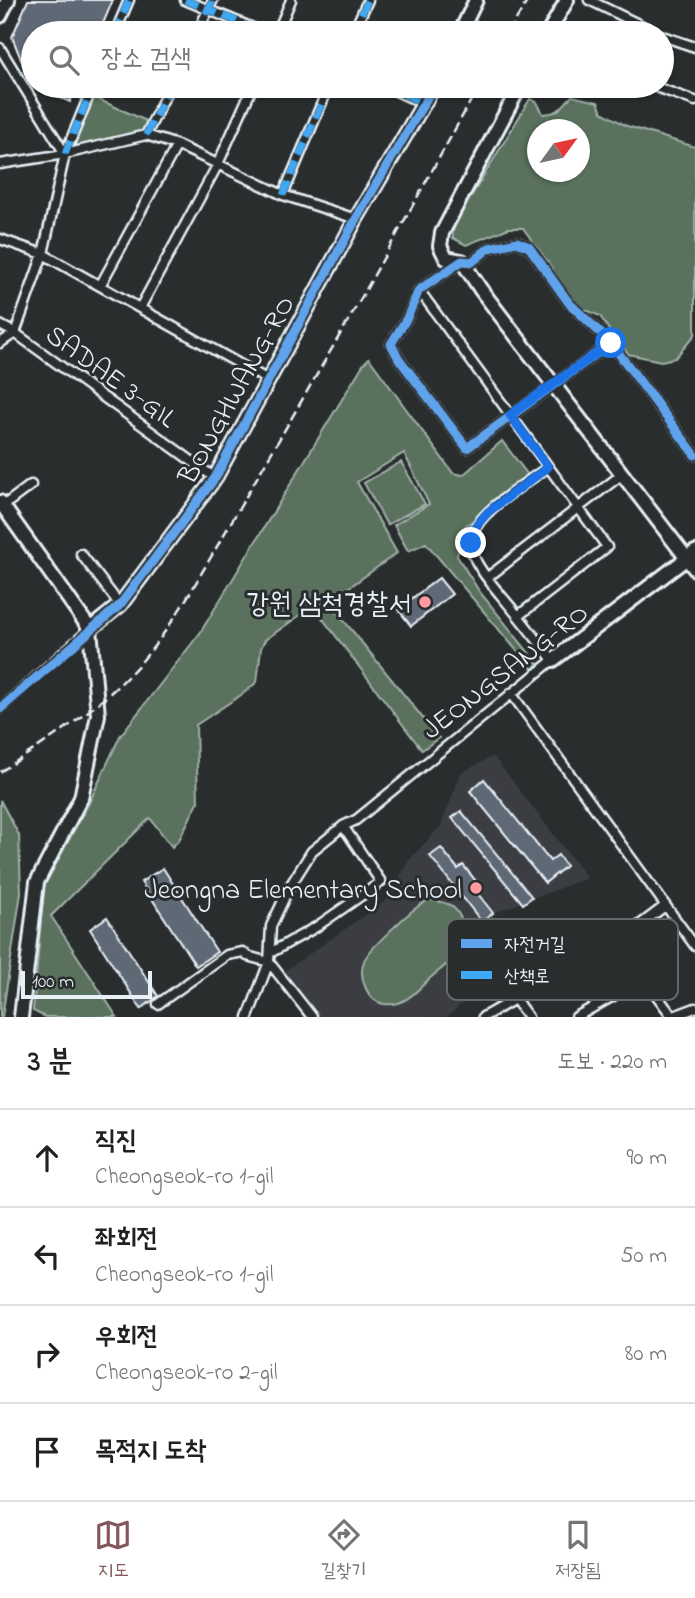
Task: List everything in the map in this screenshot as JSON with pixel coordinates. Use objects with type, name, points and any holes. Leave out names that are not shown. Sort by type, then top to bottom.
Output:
[{"type":"street","points":[[0,16],[8,0]]},
{"type":"street","points":[[120,21],[129,0]]},
{"type":"street","points":[[185,0],[235,21]]},
{"type":"street","points":[[203,21],[213,0]]},
{"type":"street","points":[[282,21],[291,0]]},
{"type":"street","points":[[358,21],[368,0]]},
{"type":"street","points":[[466,21],[476,0]]},
{"type":"street","points":[[555,21],[567,0]]},
{"type":"street","points":[[589,0],[632,21]]},
{"type":"street","points":[[674,40],[695,47]]},
{"type":"street","points":[[0,48],[21,82]]},
{"type":"street","points":[[674,94],[695,101]]},
{"type":"street","points":[[31,98],[65,154]]},
{"type":"street","points":[[0,343],[15,333],[43,254],[65,154],[88,98]]},
{"type":"street","points":[[146,135],[164,98]]},
{"type":"street","points":[[140,308],[217,166],[248,98]]},
{"type":"street","points":[[283,195],[324,98]]},
{"type":"street","points":[[412,98],[425,104]]},
{"type":"street","name":"BONGHWANG-RO","points":[[0,709],[120,605],[215,478],[356,219],[428,98]]},
{"type":"street","points":[[514,98],[442,233],[440,246],[446,258],[472,262],[489,248],[506,243],[517,242],[529,247],[569,303],[611,343],[695,455]]},
{"type":"street","points":[[0,164],[65,154],[146,135],[177,145],[283,195],[356,219]]},
{"type":"street","points":[[100,286],[177,145]]},
{"type":"street","name":"BONGHWANG-RO","points":[[0,239],[43,254],[268,380]]},
{"type":"street","points":[[462,261],[419,290],[391,344],[399,359],[467,448],[611,343]]},
{"type":"street","points":[[462,261],[621,475],[692,560]]},
{"type":"street","points":[[419,290],[607,547],[518,616]]},
{"type":"street","name":"SADAE 3-GIL","points":[[0,325],[15,333],[215,478]]},
{"type":"street","points":[[548,467],[488,512],[475,527],[471,543],[475,559],[488,578],[553,660]]},
{"type":"street","points":[[488,578],[621,475]]},
{"type":"street","points":[[20,1017],[37,882],[81,798],[99,715],[90,629],[3,510],[31,485]]},
{"type":"street","points":[[80,554],[120,605]]},
{"type":"street","name":"JEONGSANG-RO","points":[[248,1017],[269,957],[271,926],[290,886],[312,851],[343,825],[356,820],[553,660],[692,560]]},
{"type":"street","points":[[511,693],[675,919]]},
{"type":"street","points":[[158,1004],[227,955],[243,951],[247,956],[269,957],[381,882],[343,825]]},
{"type":"street","points":[[648,919],[666,906]]},
{"type":"street","points":[[678,923],[695,946]]},
{"type":"street","points":[[269,957],[312,1017]]},
{"type":"street","points":[[483,1017],[513,1000]]},
{"type":"street","points":[[516,1000],[528,1017]]},
{"type":"street","points":[[576,1017],[606,1000]]},
{"type":"street","points":[[660,1000],[672,1017],[695,1008]]},
{"type":"shaded area","name":"Jeongna Elementary School","points":[[493,756],[587,878],[493,913],[493,919],[447,919],[447,1000],[466,1000],[447,1017],[315,1017],[282,973],[388,899],[409,860],[441,826],[461,773]]},
{"type":"green space","points":[[90,98],[151,123],[143,140],[69,150]]},
{"type":"green space","points":[[570,98],[598,102],[602,112],[627,126],[695,147],[695,335],[675,358],[661,361],[628,354],[600,316],[572,304],[552,268],[523,228],[509,228],[466,245],[453,238],[452,228],[530,99],[537,102],[543,114],[557,111]]},
{"type":"green space","points":[[369,358],[453,473],[463,475],[502,441],[531,479],[465,526],[457,556],[479,591],[538,664],[533,670],[426,543],[408,551],[394,525],[429,504],[404,453],[357,482],[397,553],[329,602],[439,738],[422,750],[313,606],[265,640],[261,648],[257,682],[196,725],[198,802],[179,840],[172,847],[150,818],[51,916],[117,1017],[45,1017],[33,1011],[44,886],[89,803],[120,736],[200,633]]},
{"type":"green space","points":[[401,462],[425,504],[387,525],[364,483]]},
{"type":"green space","points":[[0,800],[19,835],[21,893],[2,1017],[0,1017]]},
{"type":"green space","points":[[430,900],[443,902],[450,905],[460,916],[461,919],[447,919],[447,964],[404,1001],[391,1004],[378,1002],[365,987],[362,974],[364,961],[394,927]]},
{"type":"building","points":[[28,0],[113,0],[104,21],[21,21],[21,59],[12,37]]},
{"type":"building","name":"강원 삼척경찰서","points":[[439,578],[452,594],[411,626],[398,609]]},
{"type":"building","points":[[484,779],[550,861],[558,855],[566,866],[545,883],[470,791]]},
{"type":"building","points":[[461,811],[532,897],[523,904],[452,818]]},
{"type":"building","points":[[441,848],[458,869],[463,865],[476,881],[471,885],[493,913],[486,919],[480,919],[430,856]]},
{"type":"building","points":[[163,868],[217,952],[196,966],[141,882]]},
{"type":"building","points":[[107,917],[158,996],[141,1009],[90,929]]},
{"type":"railway","points":[[515,21],[528,0]]},
{"type":"railway","points":[[0,772],[97,705],[131,673],[164,633],[190,593],[363,295],[472,98]]},
{"type":"marked path","points":[[120,21],[129,0]]},
{"type":"marked path","points":[[185,0],[236,21]]},
{"type":"marked path","points":[[203,21],[213,0]]},
{"type":"marked path","points":[[358,21],[368,0]]},
{"type":"marked path","points":[[65,154],[88,98]]},
{"type":"marked path","points":[[146,135],[164,98]]},
{"type":"marked path","points":[[283,195],[324,98]]},
{"type":"marked path","points":[[412,98],[425,104]]},
{"type":"cycle path","points":[[0,709],[120,605],[215,478],[356,219],[427,98]]},
{"type":"cycle path","points":[[611,343],[467,448],[399,359],[391,344],[407,318],[419,290],[462,261],[472,262],[489,248],[517,242],[529,247],[569,303],[611,343],[695,455]]},
{"type":"place","name":"강원 삼척경찰서","points":[[425,602]]},
{"type":"place","name":"Jeongna Elementary School","points":[[476,888]]},
{"type":"route","points":[[471,543],[475,527],[488,512],[548,467],[510,415],[611,343]]}]
